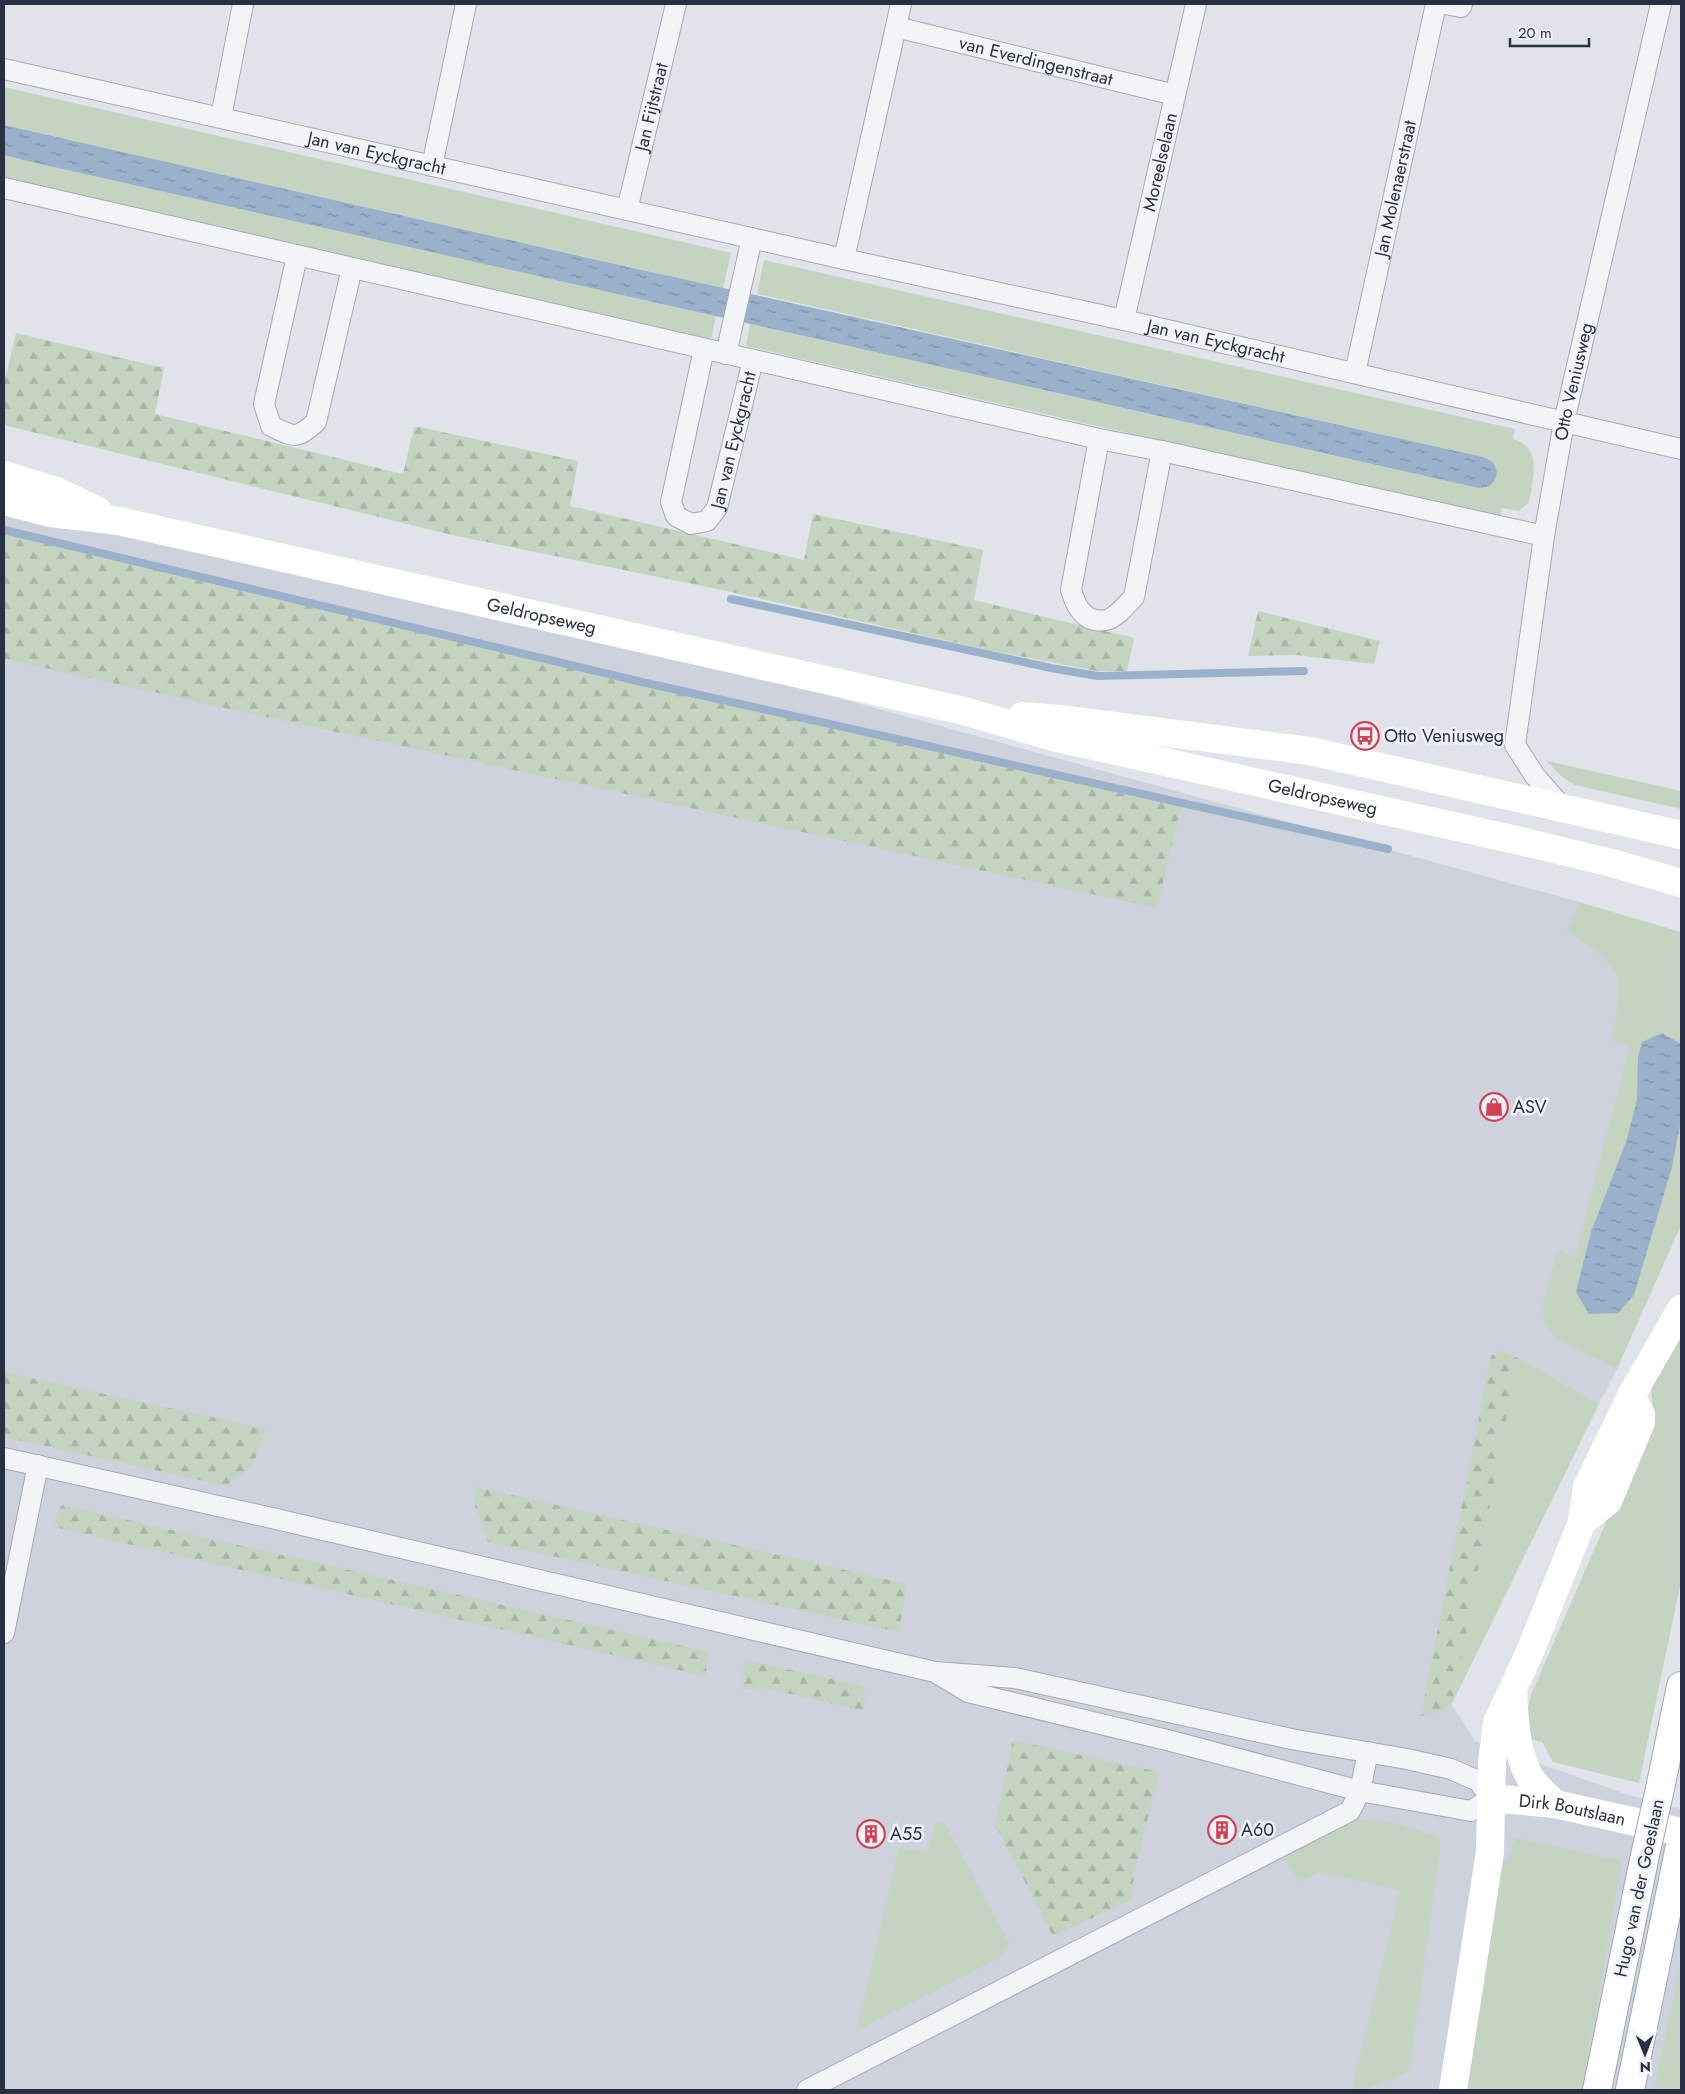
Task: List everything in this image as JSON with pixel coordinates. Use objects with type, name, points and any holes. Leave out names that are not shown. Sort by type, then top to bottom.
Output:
[{"type":"main road","name":"Geldropseweg","points":[[4,475],[56,491],[119,521]]},
{"type":"main road","name":"Geldropseweg","points":[[4,501],[50,513],[119,521],[964,711],[1057,738],[1516,840],[1612,863],[1681,883]]},
{"type":"main road","name":"Geldropseweg","points":[[964,711],[1060,719],[1310,751],[1681,835]]},
{"type":"main road","points":[[1452,2090],[1490,1852],[1492,1762],[1497,1723],[1529,1654],[1582,1522],[1587,1487],[1631,1396],[1681,1309]]},
{"type":"main road","name":"Hugo van der Goeslaan","points":[[1597,2090],[1681,1686]]},
{"type":"main road","points":[[1512,1689],[1515,1722],[1526,1770],[1536,1785],[1555,1804]]},
{"type":"main road","name":"Dirk Boutslaan","points":[[1491,1798],[1555,1804],[1681,1832]]},
{"type":"main road","name":"Hugo van der Goeslaan","points":[[1630,2090],[1679,1852]]},
{"type":"street","points":[[221,117],[243,4]]},
{"type":"street","points":[[432,166],[466,4]]},
{"type":"street","name":"Jan Fijtstraat","points":[[627,210],[676,4]]},
{"type":"street","points":[[844,259],[901,4]]},
{"type":"street","name":"Moreelselaan","points":[[1124,320],[1196,4]]},
{"type":"street","name":"Jan Molenaerstraat","points":[[1355,373],[1436,4]]},
{"type":"street","points":[[1446,4],[1461,7],[1462,4]]},
{"type":"street","name":"Otto Veniusweg","points":[[1564,808],[1534,776],[1515,745],[1544,536],[1564,422],[1660,4]]},
{"type":"street","name":"van Everdingenstraat","points":[[896,27],[1175,94]]},
{"type":"street","name":"Jan van Eyckgracht","points":[[4,69],[627,210],[750,247],[844,259],[1124,320],[1681,449]]},
{"type":"street","name":"Jan van Eyckgracht","points":[[4,188],[704,349],[728,346],[752,360],[1544,536]]},
{"type":"street","points":[[728,346],[750,247]]},
{"type":"street","points":[[297,256],[264,404],[271,426],[289,435],[300,435],[316,422],[352,268]]},
{"type":"street","name":"Jan van Eyckgracht","points":[[704,349],[671,502],[676,516],[691,524],[707,521],[717,508],[752,360]]},
{"type":"street","points":[[1099,438],[1071,590],[1077,608],[1089,618],[1107,620],[1120,611],[1134,597],[1162,450]]},
{"type":"street","points":[[4,1458],[936,1672],[1015,1678],[1292,1738],[1451,1769],[1478,1781],[1491,1798],[1471,1811],[1360,1791],[968,1692],[936,1672]]},
{"type":"street","points":[[4,1633],[38,1465]]},
{"type":"street","points":[[807,2090],[1350,1811],[1360,1791],[1368,1752]]},
{"type":"shaded area","points":[[4,488],[552,619],[1579,902],[1644,1015],[1617,1369],[1447,1697],[1475,1741],[1629,1795],[1681,1809],[1681,2090],[4,2090]]},
{"type":"green space","points":[[4,87],[731,253],[723,288],[4,125]]},
{"type":"green space","points":[[4,155],[716,316],[711,339],[4,180]]},
{"type":"green space","points":[[764,260],[1515,429],[1513,439],[1529,449],[1534,465],[1529,502],[1519,511],[1502,508],[1500,518],[746,346],[750,324],[1478,488],[1487,487],[1492,482],[1496,468],[1489,459],[1483,457],[757,294]]},
{"type":"green space","points":[[16,333],[164,368],[155,414],[403,474],[414,427],[419,427],[578,461],[570,506],[804,560],[813,514],[983,550],[974,600],[1134,638],[1127,671],[1097,671],[988,650],[722,590],[452,535],[4,425],[4,384]]},
{"type":"green space","points":[[4,532],[1182,803],[1157,908],[4,659]]},
{"type":"green space","points":[[1258,611],[1380,641],[1374,664],[1296,655],[1248,656]]},
{"type":"green space","points":[[1547,761],[1681,791],[1681,809],[1575,785],[1562,777]]},
{"type":"green space","points":[[1579,902],[1681,932],[1681,1225],[1617,1369],[1556,1339],[1544,1321],[1543,1302],[1558,1250],[1575,1258],[1630,1045],[1613,1041],[1619,991],[1618,979],[1614,971],[1597,951],[1567,932]]},
{"type":"green space","points":[[1681,1330],[1681,1581],[1639,1783],[1553,1762],[1542,1742],[1528,1739],[1527,1713],[1531,1695],[1653,1414],[1651,1385]]},
{"type":"green space","points":[[1499,1351],[1518,1358],[1453,1702],[1438,1712],[1421,1716],[1491,1356]]},
{"type":"green space","points":[[1518,1358],[1599,1404],[1453,1702]]},
{"type":"green space","points":[[4,1372],[265,1429],[255,1460],[249,1468],[227,1486],[4,1437]]},
{"type":"green space","points":[[476,1487],[907,1584],[899,1632],[488,1542],[475,1505]]},
{"type":"green space","points":[[62,1505],[709,1652],[705,1676],[54,1527],[58,1511]]},
{"type":"green space","points":[[745,1660],[863,1686],[865,1695],[864,1711],[765,1688],[743,1690],[742,1679]]},
{"type":"green space","points":[[1016,1741],[1159,1772],[1134,1874],[1131,1900],[1053,1936],[996,1826],[1012,1742]]},
{"type":"green space","points":[[1355,1819],[1390,1822],[1440,1837],[1440,1851],[1409,2072],[1362,2090],[1352,2090],[1400,1890],[1321,1872],[1299,1881],[1286,1860],[1290,1852]]},
{"type":"green space","points":[[944,1822],[1009,1943],[1000,1958],[857,2030],[899,1847],[927,1853],[935,1824]]},
{"type":"green space","points":[[1515,1838],[1622,1861],[1582,2090],[1467,2090],[1499,1863],[1507,1862]]},
{"type":"green space","points":[[1681,1963],[1681,2090],[1654,2090]]},
{"type":"water","points":[[4,125],[602,261],[1483,457],[1490,460],[1494,465],[1497,475],[1491,484],[1478,488],[32,162],[4,155]]},
{"type":"water","points":[[1662,1033],[1681,1044],[1681,1120],[1672,1167],[1634,1295],[1618,1313],[1589,1314],[1576,1292],[1591,1232],[1626,1142],[1637,1100],[1638,1057],[1642,1042]]},
{"type":"waterway","points":[[4,530],[642,682],[1388,849]]},
{"type":"waterway","points":[[731,599],[1051,668],[1098,676],[1304,671]]},
{"type":"place","name":"Otto Veniusweg","points":[[1365,736]]},
{"type":"place","name":"ASV","points":[[1494,1107]]},
{"type":"place","name":"A60","points":[[1222,1830]]},
{"type":"place","name":"A55","points":[[871,1834]]}]
